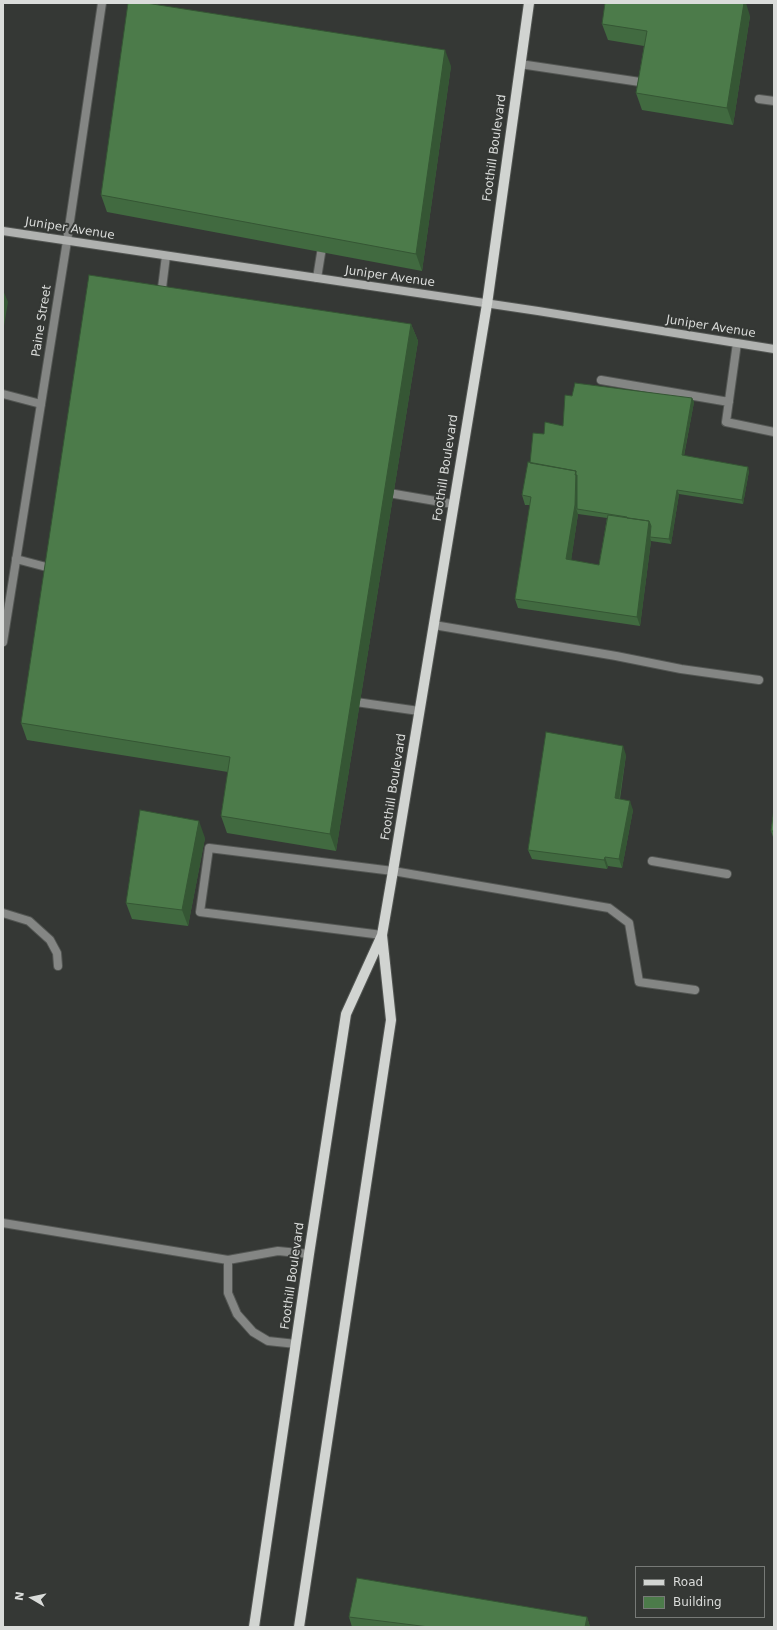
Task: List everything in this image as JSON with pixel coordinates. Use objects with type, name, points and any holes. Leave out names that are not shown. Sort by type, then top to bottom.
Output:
[{"type":"main road","name":"Foothill Boulevard","points":[[254,1627],[346,1014],[382,935],[487,304],[529,3]]},
{"type":"main road","name":"Foothill Boulevard","points":[[299,1627],[391,1020],[382,935]]},
{"type":"street","name":"Paine Street","points":[[3,642],[67,240],[102,3]]},
{"type":"street","points":[[520,64],[640,82]]},
{"type":"street","points":[[759,99],[774,101]]},
{"type":"street","points":[[317,278],[325,229]]},
{"type":"street","name":"Juniper Avenue","points":[[3,231],[774,349]]},
{"type":"street","points":[[159,306],[166,256]]},
{"type":"street","points":[[738,343],[726,422],[774,432]]},
{"type":"street","points":[[601,380],[729,402]]},
{"type":"street","points":[[3,394],[41,404]]},
{"type":"street","points":[[375,491],[453,504]]},
{"type":"street","points":[[16,559],[60,570]]},
{"type":"street","points":[[434,625],[622,657],[681,669],[759,680]]},
{"type":"street","points":[[340,699],[419,711]]},
{"type":"street","points":[[382,935],[200,912],[209,848],[393,871],[609,908],[629,924],[639,982],[695,990]]},
{"type":"street","points":[[652,861],[727,874]]},
{"type":"street","points":[[3,913],[29,921],[50,940],[57,953],[58,966]]},
{"type":"street","points":[[3,1223],[228,1260],[274,1251],[309,1254]]},
{"type":"street","points":[[228,1260],[228,1293],[237,1314],[253,1332],[268,1341],[296,1344]]},
{"type":"building","points":[[128,3],[146,3],[445,50],[416,254],[101,195]]},
{"type":"building","points":[[605,3],[744,3],[727,108],[636,93],[647,31],[602,24]]},
{"type":"building","points":[[89,275],[411,324],[330,834],[221,816],[230,757],[21,723]]},
{"type":"building","points":[[575,383],[692,398],[682,455],[748,467],[742,500],[677,490],[669,539],[650,537],[651,526],[649,521],[577,509],[576,471],[530,463],[533,433],[544,434],[545,422],[563,426],[565,395],[572,396]]},
{"type":"building","points":[[528,462],[576,471],[575,505],[566,559],[599,565],[608,515],[649,521],[637,617],[515,599],[531,497],[522,495]]},
{"type":"building","points":[[546,732],[623,746],[615,798],[630,801],[619,859],[605,857],[604,860],[528,850]]},
{"type":"building","points":[[774,809],[774,831],[771,831]]},
{"type":"building","points":[[140,810],[199,821],[182,910],[126,903]]},
{"type":"building","points":[[357,1578],[587,1617],[585,1627],[429,1627],[349,1617]]}]
